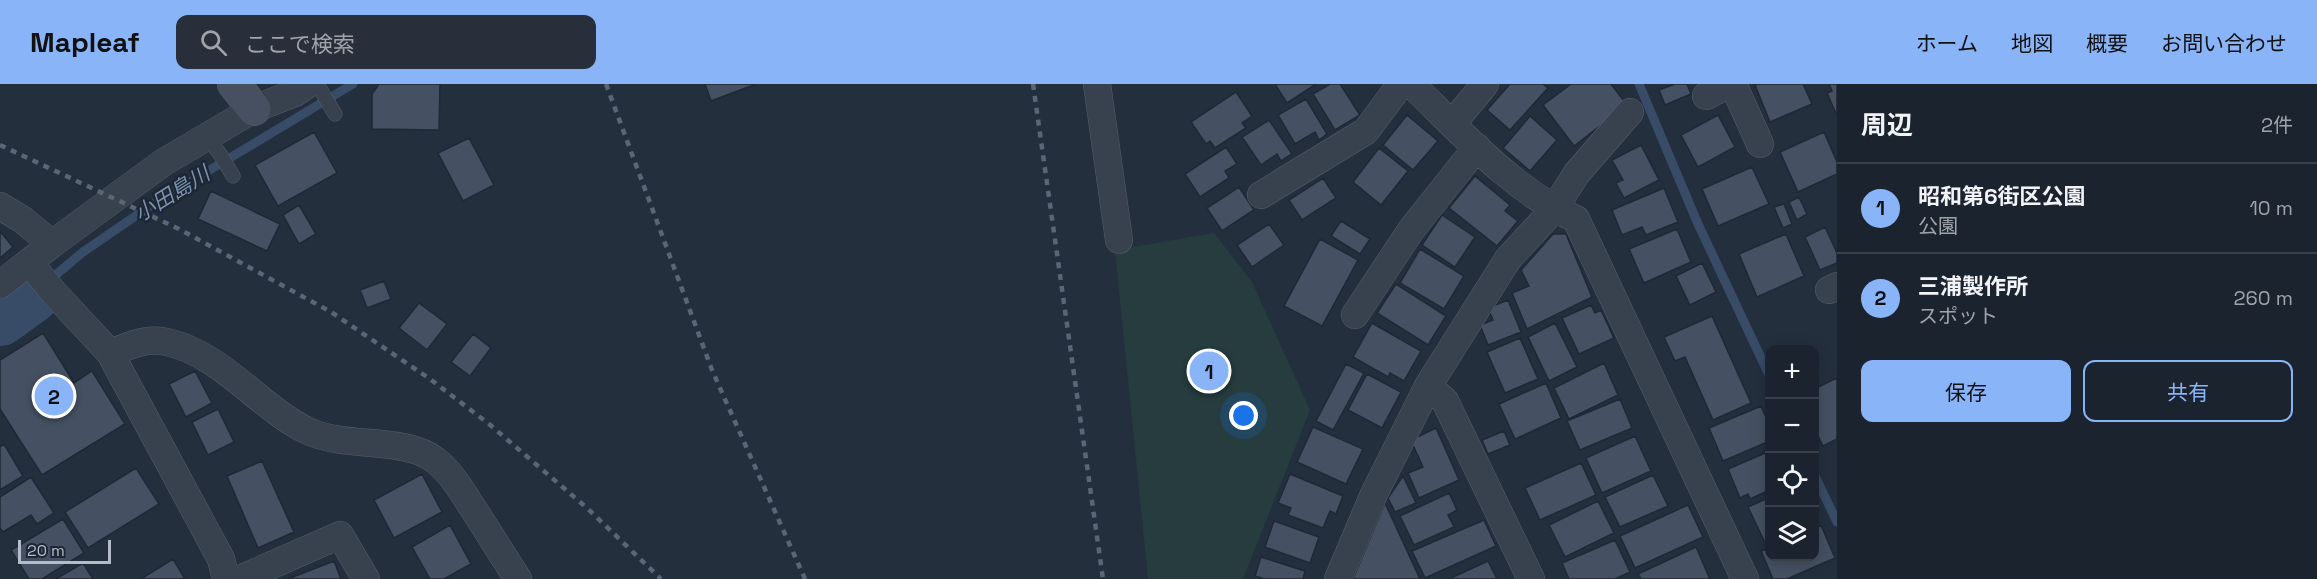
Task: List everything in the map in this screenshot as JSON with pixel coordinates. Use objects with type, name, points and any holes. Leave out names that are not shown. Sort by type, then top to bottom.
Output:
[{"type":"street","points":[[234,84],[254,109]]},
{"type":"street","points":[[1098,84],[1119,240]]},
{"type":"street","points":[[1261,195],[1366,131],[1401,84]]},
{"type":"street","points":[[1411,84],[1477,147],[1533,195],[1554,209],[1576,219],[1745,579]]},
{"type":"street","points":[[1452,124],[1485,84]]},
{"type":"street","points":[[41,277],[52,244],[164,162],[214,145],[254,109],[315,86]]},
{"type":"street","points":[[1723,88],[1760,144]]},
{"type":"street","points":[[1338,579],[1374,494],[1428,386],[1508,259],[1554,209],[1577,173],[1630,112]]},
{"type":"street","points":[[1355,315],[1411,230],[1477,147]]},
{"type":"street","points":[[0,206],[23,220],[52,244]]},
{"type":"street","points":[[0,285],[41,277]]},
{"type":"street","points":[[41,277],[110,353],[221,559],[226,579]]},
{"type":"street","points":[[110,353],[135,343],[151,340],[168,342],[209,360],[308,431],[343,441],[405,447],[434,459],[449,473],[462,491],[518,579]]},
{"type":"street","points":[[1428,386],[1445,401],[1530,579]]},
{"type":"street","points":[[240,579],[340,535],[366,579]]},
{"type":"lane","points":[[315,86],[335,114]]},
{"type":"lane","points":[[214,145],[234,177]]},
{"type":"green space","points":[[1214,233],[1252,282],[1310,410],[1243,579],[1148,579],[1115,250]]},
{"type":"building","points":[[379,84],[440,84],[439,130],[372,129],[372,94]]},
{"type":"building","points":[[705,84],[756,84],[711,101]]},
{"type":"building","points":[[1275,84],[1316,84],[1287,103]]},
{"type":"building","points":[[1330,84],[1340,84],[1360,115],[1335,130],[1313,94]]},
{"type":"building","points":[[1510,84],[1543,84],[1548,88],[1510,130],[1487,110]]},
{"type":"building","points":[[1571,84],[1611,84],[1627,105],[1574,146],[1543,105]]},
{"type":"building","points":[[1675,84],[1687,84],[1691,94],[1665,105],[1659,90]]},
{"type":"building","points":[[1803,84],[1812,104],[1770,122],[1755,85]]},
{"type":"building","points":[[1829,84],[1837,84],[1837,116],[1827,93],[1832,91]]},
{"type":"building","points":[[1236,92],[1252,116],[1242,123],[1246,128],[1215,148],[1210,141],[1206,144],[1191,122]]},
{"type":"building","points":[[1306,99],[1327,134],[1319,140],[1315,132],[1295,144],[1278,115]]},
{"type":"building","points":[[1407,115],[1438,141],[1413,170],[1383,145]]},
{"type":"building","points":[[1718,115],[1735,147],[1698,167],[1681,135]]},
{"type":"building","points":[[1530,116],[1557,140],[1530,171],[1503,148]]},
{"type":"building","points":[[1269,120],[1292,154],[1281,161],[1277,154],[1261,165],[1242,137]]},
{"type":"building","points":[[314,132],[337,173],[278,206],[255,165]]},
{"type":"building","points":[[1824,132],[1837,162],[1837,174],[1798,192],[1780,152]]},
{"type":"building","points":[[469,138],[494,185],[463,201],[438,153]]},
{"type":"building","points":[[1641,145],[1659,180],[1624,198],[1616,183],[1623,180],[1612,160]]},
{"type":"building","points":[[1226,147],[1237,164],[1225,171],[1229,178],[1200,197],[1185,174]]},
{"type":"building","points":[[1379,148],[1408,171],[1381,205],[1353,182]]},
{"type":"building","points":[[1752,167],[1769,204],[1718,226],[1702,189]]},
{"type":"building","points":[[1475,176],[1510,205],[1505,211],[1518,221],[1497,246],[1449,208]]},
{"type":"building","points":[[1323,178],[1336,198],[1302,220],[1289,200]]},
{"type":"building","points":[[1239,187],[1254,210],[1222,231],[1207,208]]},
{"type":"building","points":[[1664,188],[1678,222],[1646,235],[1642,227],[1622,235],[1612,210]]},
{"type":"building","points":[[211,191],[280,224],[267,251],[198,219]]},
{"type":"building","points":[[1799,197],[1807,214],[1797,220],[1789,202]]},
{"type":"building","points":[[1784,204],[1792,224],[1783,228],[1774,207]]},
{"type":"building","points":[[299,205],[316,234],[299,244],[283,215]]},
{"type":"building","points":[[1442,215],[1475,237],[1455,267],[1422,245]]},
{"type":"building","points":[[1341,221],[1370,239],[1360,254],[1331,236]]},
{"type":"building","points":[[1269,224],[1284,245],[1252,267],[1237,245]]},
{"type":"building","points":[[1825,227],[1837,253],[1837,263],[1820,270],[1805,237]]},
{"type":"building","points":[[1677,229],[1691,262],[1644,283],[1629,249]]},
{"type":"building","points":[[0,231],[13,247],[0,258]]},
{"type":"building","points":[[1553,234],[1566,234],[1592,297],[1527,329],[1512,293],[1529,286],[1521,270]]},
{"type":"building","points":[[1786,234],[1804,276],[1757,297],[1739,254]]},
{"type":"building","points":[[1320,239],[1358,260],[1322,326],[1284,306]]},
{"type":"building","points":[[1420,249],[1464,276],[1444,309],[1400,283]]},
{"type":"building","points":[[1702,263],[1716,292],[1690,305],[1676,276]]},
{"type":"building","points":[[384,281],[391,299],[367,308],[360,290]]},
{"type":"building","points":[[1396,284],[1446,316],[1428,345],[1377,313]]},
{"type":"building","points":[[1508,300],[1521,332],[1488,345],[1480,325],[1493,320],[1488,308]]},
{"type":"building","points":[[419,303],[447,324],[427,350],[399,328]]},
{"type":"building","points":[[1591,305],[1595,313],[1601,310],[1614,338],[1579,354],[1562,318]]},
{"type":"building","points":[[1712,316],[1751,403],[1713,420],[1685,357],[1675,361],[1664,337]]},
{"type":"building","points":[[1372,323],[1421,351],[1404,381],[1390,373],[1388,377],[1353,357]]},
{"type":"building","points":[[1555,323],[1577,367],[1549,381],[1528,337]]},
{"type":"building","points":[[43,333],[74,383],[92,371],[125,424],[42,475],[0,409],[0,360]]},
{"type":"building","points":[[473,334],[491,348],[470,376],[451,362]]},
{"type":"building","points":[[1520,338],[1538,379],[1505,393],[1487,352]]},
{"type":"building","points":[[1604,363],[1618,395],[1569,419],[1554,388]]},
{"type":"building","points":[[1346,364],[1364,373],[1333,430],[1316,421]]},
{"type":"building","points":[[195,371],[212,403],[186,417],[169,384]]},
{"type":"building","points":[[1367,374],[1401,392],[1382,428],[1348,410]]},
{"type":"building","points":[[1837,378],[1837,439],[1823,446],[1819,438],[1819,387]]},
{"type":"building","points":[[1546,383],[1561,418],[1515,439],[1499,404]]},
{"type":"building","points":[[1620,399],[1632,428],[1580,450],[1567,421]]},
{"type":"building","points":[[1761,406],[1765,415],[1765,443],[1723,461],[1709,428]]},
{"type":"building","points":[[218,409],[234,442],[208,455],[192,422]]},
{"type":"building","points":[[1313,427],[1363,449],[1346,484],[1297,462]]},
{"type":"building","points":[[1436,428],[1459,480],[1419,498],[1408,473],[1423,467],[1413,445],[1415,438]]},
{"type":"building","points":[[1504,431],[1510,445],[1488,454],[1482,440]]},
{"type":"building","points":[[1635,436],[1651,471],[1602,493],[1586,458]]},
{"type":"building","points":[[4,444],[23,476],[0,490],[0,447]]},
{"type":"building","points":[[1765,453],[1765,492],[1750,499],[1748,494],[1740,498],[1728,469]]},
{"type":"building","points":[[262,461],[294,532],[258,548],[227,476]]},
{"type":"building","points":[[1581,463],[1596,495],[1540,520],[1525,488]]},
{"type":"building","points":[[136,468],[159,504],[88,548],[65,512]]},
{"type":"building","points":[[422,474],[442,512],[394,538],[374,500]]},
{"type":"building","points":[[1290,474],[1343,496],[1336,514],[1330,511],[1323,528],[1288,515],[1291,508],[1278,503]]},
{"type":"building","points":[[1653,475],[1668,506],[1620,527],[1605,497]]},
{"type":"building","points":[[1403,476],[1416,503],[1395,512],[1388,498]]},
{"type":"building","points":[[31,477],[54,513],[37,524],[31,515],[3,532],[0,528],[0,497]]},
{"type":"building","points":[[1449,493],[1457,510],[1448,515],[1454,527],[1414,545],[1400,516]]},
{"type":"building","points":[[1765,499],[1765,543],[1748,507]]},
{"type":"building","points":[[1598,501],[1614,533],[1565,557],[1549,525]]},
{"type":"building","points":[[1385,503],[1420,579],[1353,579]]},
{"type":"building","points":[[1688,505],[1703,537],[1635,568],[1620,536]]},
{"type":"building","points":[[63,519],[84,553],[42,579],[29,579],[11,550]]},
{"type":"building","points":[[1484,520],[1496,546],[1425,578],[1412,551]]},
{"type":"building","points":[[1274,521],[1319,537],[1310,563],[1265,547]]},
{"type":"building","points":[[450,525],[471,564],[444,579],[430,579],[412,547]]},
{"type":"building","points":[[1821,525],[1835,558],[1787,579],[1773,579],[1765,561],[1819,561],[1819,526]]},
{"type":"building","points":[[1615,540],[1630,572],[1615,579],[1569,579],[1562,563]]},
{"type":"building","points":[[1696,547],[1710,579],[1641,579],[1638,574]]},
{"type":"building","points":[[1261,557],[1305,571],[1303,579],[1265,579],[1255,576]]},
{"type":"building","points":[[173,559],[185,579],[141,579]]},
{"type":"building","points":[[334,561],[341,579],[288,579]]},
{"type":"building","points":[[1488,561],[1497,579],[1449,579]]},
{"type":"building","points":[[83,563],[93,579],[56,579]]},
{"type":"waterway","name":"小田島川","points":[[33,294],[83,252],[153,204],[353,84]]},
{"type":"waterway","points":[[1639,84],[1698,224],[1765,366]]},
{"type":"waterway","name":"小田島川","points":[[0,318],[33,294]]},
{"type":"waterway","points":[[1819,484],[1837,522]]},
{"type":"railway","points":[[606,84],[712,370],[805,579]]},
{"type":"railway","points":[[1033,84],[1103,579]]},
{"type":"railway","points":[[0,145],[179,229],[331,312],[430,379],[489,424],[587,508],[661,579]]},
{"type":"place","name":"昭和第6街区公園","points":[[1209,371]]},
{"type":"place","name":"三浦製作所","points":[[54,396]]}]
